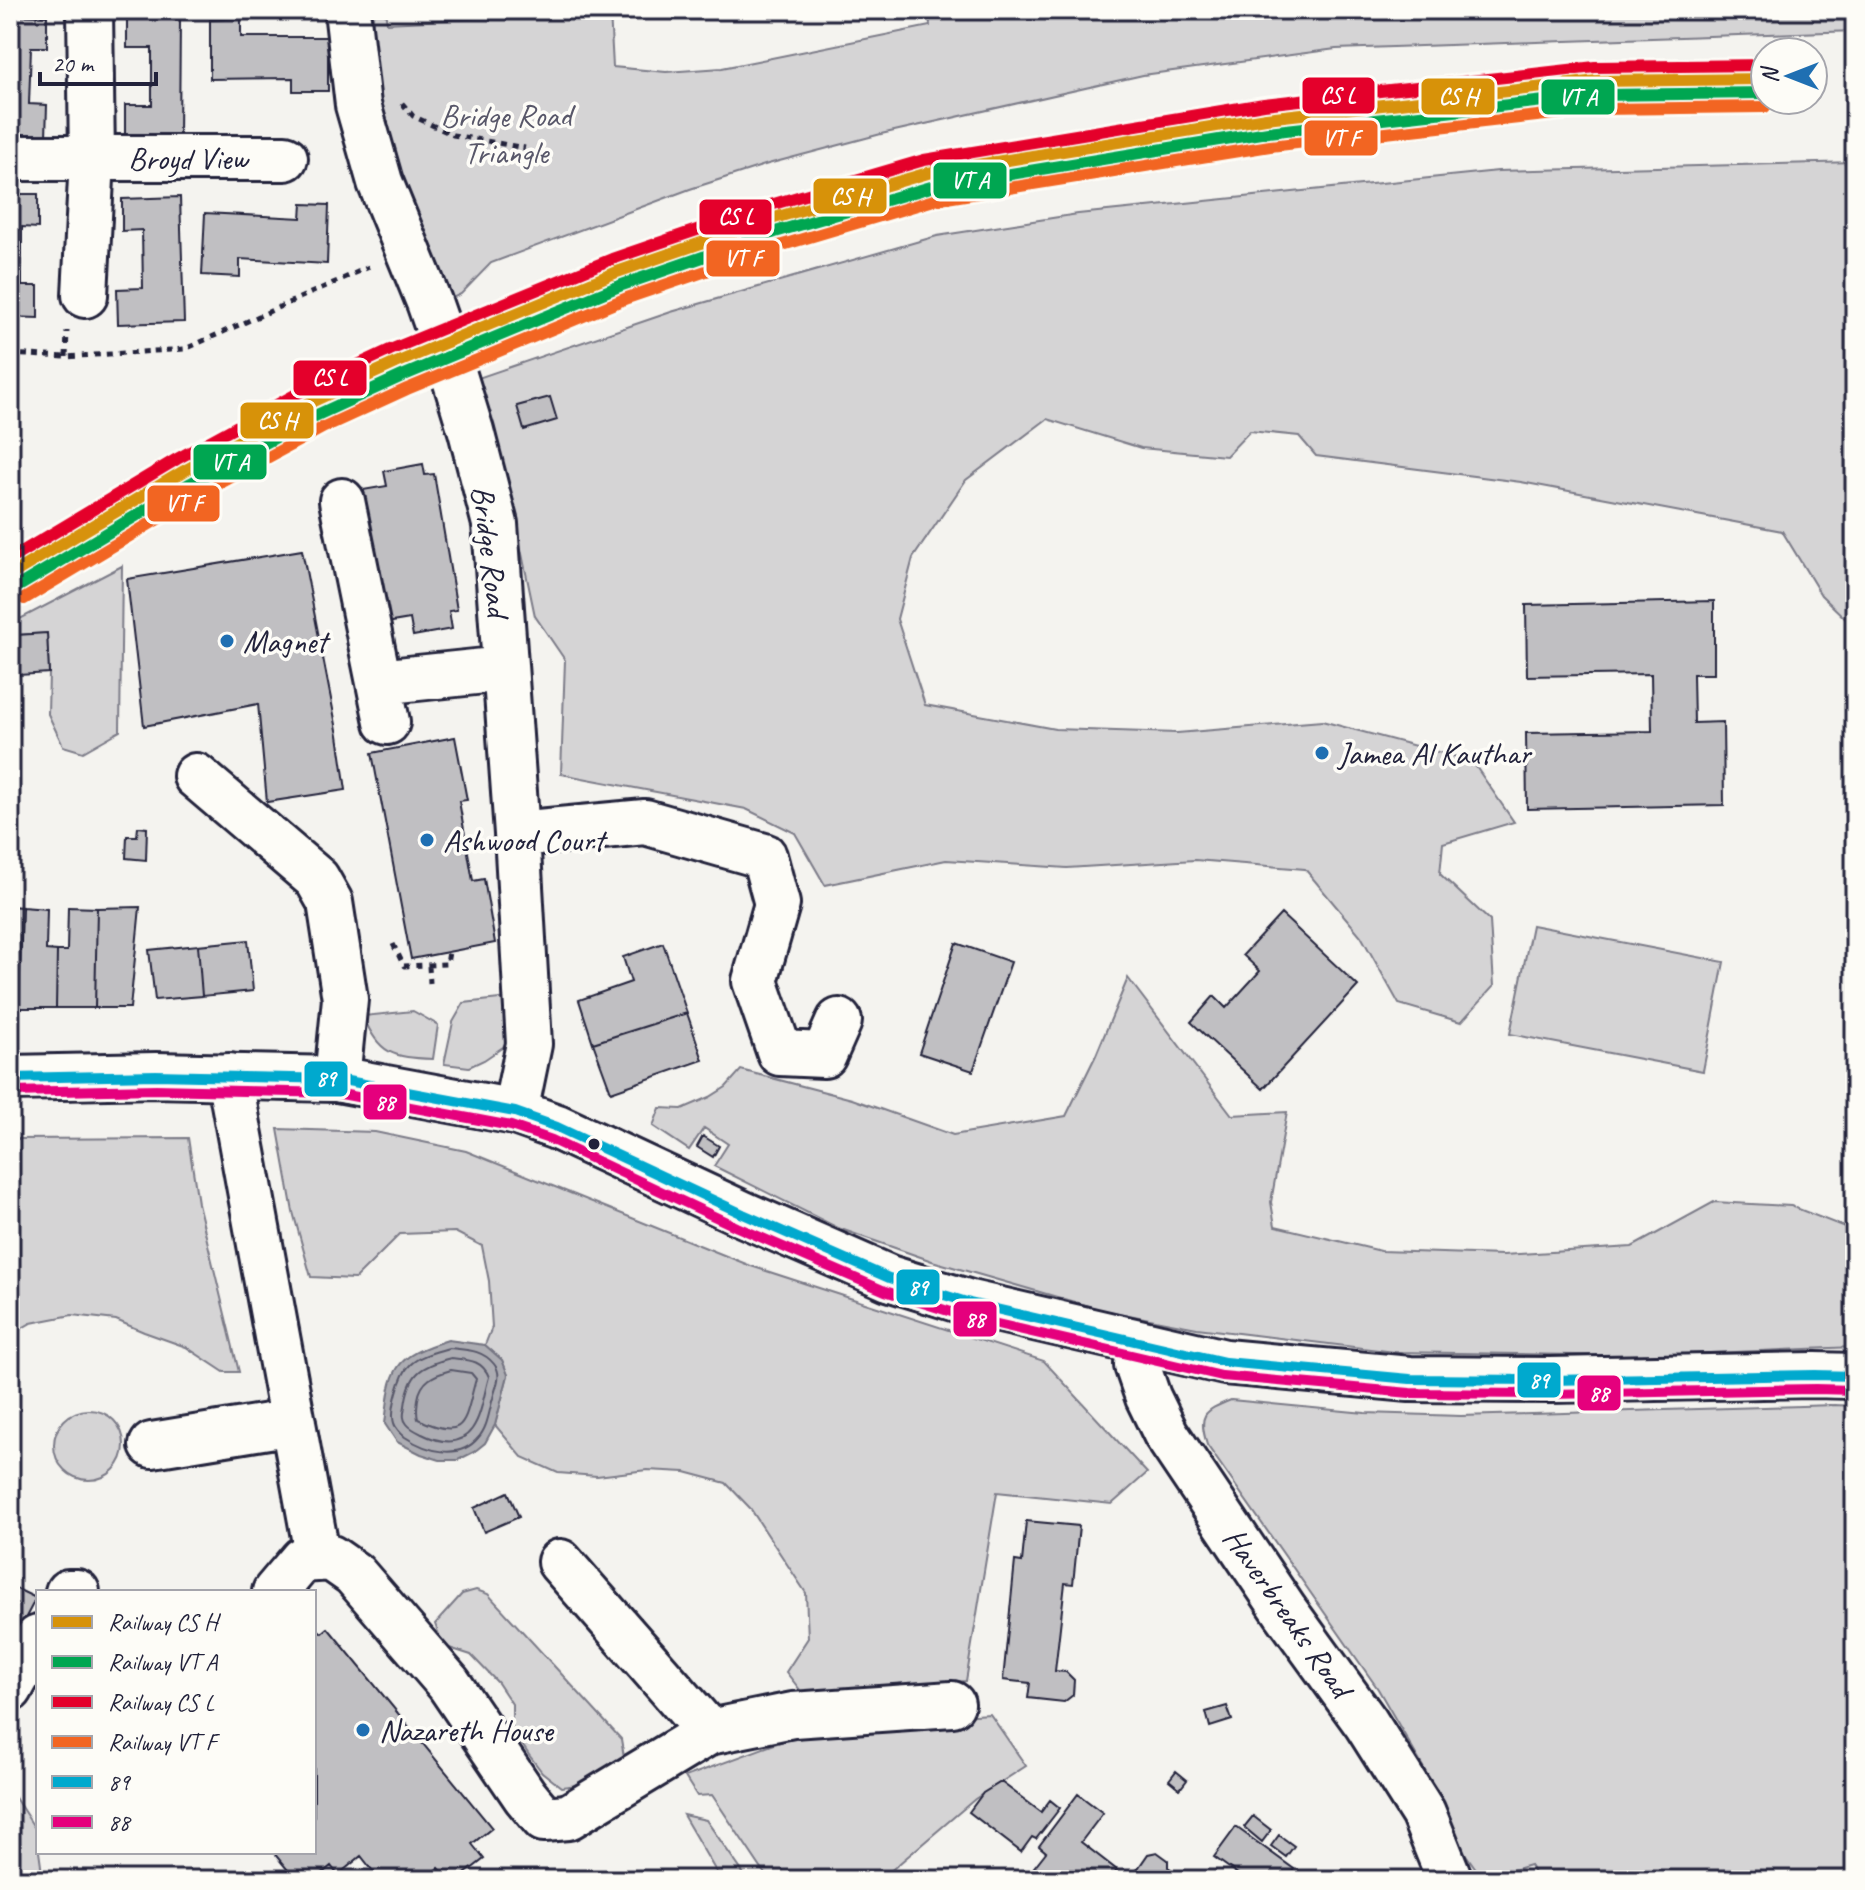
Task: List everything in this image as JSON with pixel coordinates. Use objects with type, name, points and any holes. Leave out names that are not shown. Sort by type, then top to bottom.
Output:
[{"type":"street","name":"Broyd View","points":[[85,295],[92,159],[90,10]]},
{"type":"street","name":"Bridge Road","points":[[347,10],[358,105],[380,182],[449,359],[495,524],[529,1044],[515,1112]]},
{"type":"street","name":"Broyd View","points":[[10,158],[285,158]]},
{"type":"street","points":[[342,501],[383,702],[504,669]]},
{"type":"street","points":[[196,776],[317,879],[330,902],[345,999],[337,1079]]},
{"type":"street","points":[[517,834],[645,822],[764,856],[777,904],[755,981],[780,1053],[824,1055],[839,1021]]},
{"type":"street","points":[[10,1078],[156,1075],[337,1079],[515,1112],[557,1127],[889,1278],[970,1303],[1225,1362],[1410,1379],[1855,1376]]},
{"type":"street","points":[[229,1076],[318,1559]]},
{"type":"street","name":"Haverbreaks Road","points":[[1140,1343],[1137,1365],[1166,1434],[1285,1611],[1375,1736],[1423,1813],[1450,1880]]},
{"type":"street","points":[[152,1445],[293,1422]]},
{"type":"street","points":[[277,1590],[302,1560],[331,1558],[354,1574],[449,1684],[544,1819],[568,1817],[709,1732],[793,1715],[952,1704]]},
{"type":"street","points":[[560,1562],[709,1732]]},
{"type":"street","points":[[10,1689],[36,1642]]},
{"type":"path","points":[[398,98],[413,116],[453,135],[525,148]]},
{"type":"path","points":[[10,354],[65,357],[185,349],[407,250]]},
{"type":"path","points":[[393,944],[404,966],[447,964],[449,952]]},
{"type":"path","points":[[429,966],[430,983]]},
{"type":"green space","name":"Bridge Road Triangle","points":[[374,10],[385,10],[387,23],[610,12],[613,67],[666,72],[722,68],[930,26],[929,10],[1855,10],[1855,31],[1336,49],[1143,75],[881,134],[768,164],[690,189],[491,263],[461,294],[448,300],[377,130],[371,33]]},
{"type":"green space","points":[[1855,162],[1855,628],[1821,595],[1782,531],[1521,482],[1316,456],[1299,436],[1250,431],[1226,456],[1141,448],[1047,419],[966,480],[913,558],[897,619],[925,705],[1055,729],[1177,733],[1322,721],[1472,761],[1514,822],[1443,843],[1440,874],[1490,921],[1494,986],[1461,1022],[1399,1004],[1361,936],[1305,869],[1195,860],[1067,868],[946,860],[825,885],[795,833],[746,809],[561,774],[565,660],[535,616],[502,458],[475,379],[671,312],[937,236],[1078,214],[1498,171]]},
{"type":"green space","points":[[122,566],[120,731],[83,752],[63,746],[48,714],[47,633],[17,635],[19,675],[10,689],[10,624]]},
{"type":"green space","points":[[1532,925],[1724,962],[1703,1071],[1510,1034]]},
{"type":"green space","points":[[1128,978],[1232,1115],[1287,1112],[1271,1202],[1275,1226],[1381,1251],[1503,1255],[1632,1247],[1714,1202],[1791,1206],[1852,1230],[1855,1228],[1855,1347],[1638,1356],[1395,1352],[1197,1328],[1102,1310],[932,1261],[838,1228],[714,1166],[728,1144],[704,1128],[689,1150],[653,1126],[660,1108],[682,1109],[710,1097],[726,1087],[741,1070],[852,1099],[953,1135],[1066,1116]]},
{"type":"green space","points":[[517,997],[517,1024],[503,1047],[469,1067],[444,1064],[453,1022],[464,1003]]},
{"type":"green space","points":[[413,1011],[438,1025],[433,1059],[407,1057],[389,1051],[375,1039],[363,1016]]},
{"type":"green space","points":[[278,1129],[375,1132],[466,1151],[751,1266],[1044,1361],[1147,1473],[1112,1504],[997,1492],[966,1681],[868,1687],[804,1695],[786,1672],[808,1638],[806,1593],[750,1508],[726,1483],[685,1472],[647,1470],[597,1476],[558,1473],[522,1457],[495,1425],[508,1375],[502,1360],[485,1345],[492,1327],[489,1281],[482,1246],[455,1232],[400,1234],[355,1279],[311,1277],[293,1212]]},
{"type":"green space","points":[[188,1138],[198,1203],[239,1372],[224,1372],[186,1347],[116,1320],[72,1315],[31,1323],[10,1335],[10,1139]]},
{"type":"green space","points":[[1231,1400],[1365,1413],[1461,1416],[1855,1406],[1855,1880],[1537,1880],[1530,1865],[1496,1875],[1479,1873],[1462,1849],[1423,1767],[1378,1689],[1207,1445],[1203,1427],[1205,1415],[1214,1407]]},
{"type":"green space","points":[[96,1410],[118,1425],[124,1445],[122,1459],[114,1470],[103,1478],[82,1480],[64,1470],[56,1459],[54,1438],[64,1420],[75,1412]]},
{"type":"green space","points":[[476,1590],[488,1594],[621,1739],[624,1757],[614,1772],[587,1784],[561,1787],[542,1772],[512,1729],[512,1704],[498,1683],[471,1655],[443,1646],[435,1624],[462,1594]]},
{"type":"green space","points":[[990,1714],[1026,1766],[975,1799],[880,1880],[769,1880],[712,1795],[697,1796],[685,1777],[826,1725]]},
{"type":"green space","points":[[10,1790],[36,1830],[36,1854],[39,1854],[43,1880],[10,1880]]},
{"type":"green space","points":[[683,1815],[706,1820],[748,1880],[721,1880]]},
{"type":"water","points":[[448,1340],[485,1345],[502,1360],[508,1375],[495,1425],[485,1443],[458,1460],[440,1460],[421,1454],[397,1442],[385,1424],[390,1390],[398,1368],[415,1353]]},
{"type":"building","points":[[10,15],[47,16],[47,47],[31,47],[29,104],[47,105],[46,137],[10,137]]},
{"type":"building","points":[[127,18],[180,19],[179,138],[125,138],[125,105],[152,105],[152,48],[127,48]]},
{"type":"building","points":[[241,18],[241,37],[328,37],[328,91],[293,91],[293,78],[210,79],[210,20]]},
{"type":"building","points":[[10,194],[38,194],[38,228],[22,227],[22,286],[38,286],[38,318],[10,317]]},
{"type":"building","points":[[180,197],[184,322],[118,324],[117,289],[143,288],[142,230],[122,231],[122,199]]},
{"type":"building","points":[[302,204],[329,205],[327,264],[240,259],[240,277],[202,275],[205,213],[301,218]]},
{"type":"building","points":[[550,397],[557,420],[524,430],[517,406]]},
{"type":"building","points":[[423,464],[425,475],[434,474],[457,610],[449,611],[452,629],[413,636],[410,619],[380,624],[357,491],[387,486],[384,471]]},
{"type":"building","name":"Magnet","points":[[302,550],[346,790],[267,802],[258,704],[144,726],[127,579]]},
{"type":"building","points":[[1714,601],[1714,674],[1693,674],[1694,723],[1723,722],[1724,805],[1527,809],[1526,733],[1652,731],[1651,674],[1527,676],[1526,605]]},
{"type":"building","points":[[47,633],[49,673],[19,675],[16,635]]},
{"type":"building","points":[[12,689],[13,730],[10,730]]},
{"type":"building","name":"Ashwood Court","points":[[455,737],[467,800],[459,801],[473,881],[484,879],[495,943],[411,959],[372,753]]},
{"type":"building","points":[[138,827],[147,828],[146,860],[126,858],[127,836],[137,836]]},
{"type":"building","points":[[10,906],[22,907],[19,1008],[10,1008]]},
{"type":"building","points":[[22,907],[47,909],[46,950],[57,951],[56,1008],[19,1008]]},
{"type":"building","points":[[68,907],[97,908],[95,1008],[56,1008],[57,951],[67,951]]},
{"type":"building","points":[[140,907],[130,1008],[95,1008],[97,908]]},
{"type":"building","points":[[1281,914],[1358,986],[1263,1089],[1191,1022],[1214,996],[1226,1008],[1260,971],[1243,955]]},
{"type":"building","points":[[248,940],[253,991],[202,996],[198,945]]},
{"type":"building","points":[[663,943],[687,1013],[593,1043],[579,1000],[631,982],[623,957]]},
{"type":"building","points":[[956,943],[1011,962],[973,1071],[919,1053]]},
{"type":"building","points":[[198,945],[202,996],[155,1000],[149,950]]},
{"type":"building","points":[[687,1013],[703,1060],[611,1092],[593,1043]]},
{"type":"building","points":[[703,1136],[719,1146],[713,1157],[697,1147]]},
{"type":"building","points":[[508,1492],[519,1517],[484,1532],[474,1508]]},
{"type":"building","points":[[1026,1521],[1079,1526],[1073,1584],[1065,1583],[1055,1671],[1066,1672],[1074,1680],[1073,1695],[1064,1702],[1028,1698],[1030,1683],[1003,1680],[1015,1561],[1022,1562]]},
{"type":"building","points":[[15,1588],[36,1598],[16,1636],[10,1632],[10,1596]]},
{"type":"building","name":"Nazareth House","points":[[316,1628],[322,1633],[328,1628],[492,1828],[472,1844],[484,1859],[457,1880],[449,1880],[439,1868],[424,1880],[380,1880],[361,1856],[338,1875],[331,1866],[314,1880],[296,1880],[275,1854],[316,1854]]},
{"type":"building","points":[[1227,1706],[1232,1720],[1210,1727],[1206,1712]]},
{"type":"building","points":[[1176,1771],[1187,1780],[1180,1789],[1169,1780]]},
{"type":"building","points":[[1001,1782],[1041,1812],[1050,1800],[1060,1808],[1036,1839],[1032,1837],[1021,1852],[969,1812],[983,1793]]},
{"type":"building","points":[[1078,1794],[1103,1813],[1081,1842],[1117,1870],[1110,1880],[1089,1880],[1085,1877],[1083,1880],[1024,1880],[1046,1852],[1039,1846]]},
{"type":"building","points":[[1253,1816],[1271,1830],[1262,1842],[1244,1827]]},
{"type":"building","points":[[1236,1827],[1294,1869],[1286,1880],[1246,1880],[1214,1857]]},
{"type":"building","points":[[1279,1835],[1294,1846],[1286,1857],[1271,1846]]},
{"type":"building","points":[[1157,1852],[1168,1860],[1168,1867],[1186,1880],[1130,1880],[1148,1854]]},
{"type":"transit line","points":[[10,559],[177,459],[304,390],[390,350],[612,259],[767,206],[924,160],[1264,104],[1595,67],[1749,65]]},
{"type":"transit line","points":[[10,575],[184,471],[311,402],[396,363],[617,272],[771,219],[928,173],[1266,118],[1597,81],[1749,79]]},
{"type":"transit line","points":[[17,587],[191,483],[317,415],[402,376],[622,285],[775,232],[931,187],[1268,132],[1598,95],[1749,93]]},
{"type":"transit line","points":[[24,599],[198,495],[324,427],[407,389],[627,298],[779,246],[934,200],[1270,146],[1599,109],[1749,107]]},
{"type":"transit line","name":"89","points":[[10,1078],[156,1075],[337,1079],[515,1112],[557,1127],[889,1278],[970,1303],[1225,1362],[1410,1379],[1855,1376]]},
{"type":"transit line","name":"88","points":[[10,1092],[156,1089],[336,1093],[511,1126],[552,1140],[737,1227],[885,1291],[967,1317],[1222,1376],[1410,1393],[1855,1390]]},
{"type":"place","name":"Magnet","points":[[227,641]]},
{"type":"place","name":"Jamea Al Kauthar","points":[[1322,753]]},
{"type":"place","name":"Ashwood Court","points":[[427,840]]},
{"type":"place","name":"Nazareth House","points":[[363,1730]]}]
